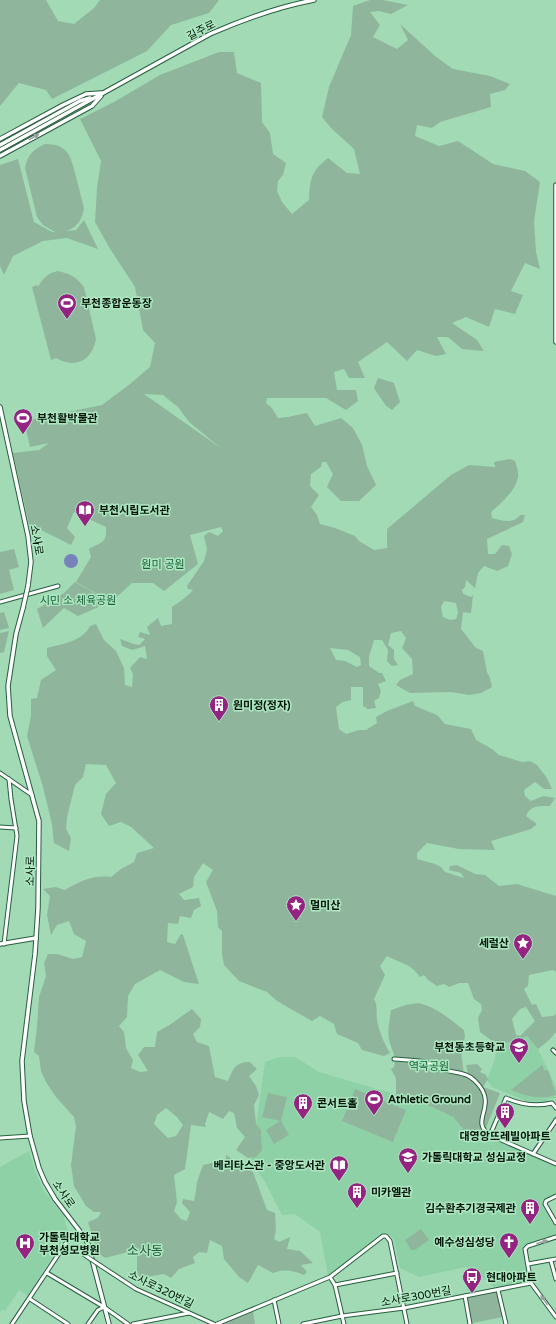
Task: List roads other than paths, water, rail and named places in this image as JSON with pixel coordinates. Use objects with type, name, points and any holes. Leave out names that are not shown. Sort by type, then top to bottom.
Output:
[{"type":"street","name":"길주로","points":[[0,150],[210,34],[241,20],[298,2],[314,0]]},
{"type":"street","name":"길주로","points":[[0,139],[86,94],[103,93]]},
{"type":"street","name":"길주로","points":[[0,145],[80,102],[103,93]]},
{"type":"street","name":"길주로","points":[[0,156],[92,106],[103,93]]},
{"type":"street","points":[[556,185],[556,342]]},
{"type":"street","name":"소사로","points":[[0,407],[28,536],[31,562],[28,586],[16,634],[8,686],[10,716],[39,821],[38,908],[36,938],[22,1061],[24,1101],[30,1136],[39,1168],[45,1182],[55,1199],[86,1238],[108,1324]]},
{"type":"street","points":[[0,602],[58,586]]},
{"type":"street","points":[[0,773],[32,796]]},
{"type":"street","points":[[9,779],[10,798],[16,828],[17,847],[2,944],[36,938]]},
{"type":"street","points":[[0,827],[16,828]]},
{"type":"street","points":[[553,1050],[556,1053]]},
{"type":"street","points":[[394,1059],[424,1062],[443,1070],[466,1074],[477,1083],[484,1092],[486,1104],[482,1116],[482,1123],[485,1130],[490,1135],[556,1164]]},
{"type":"street","points":[[490,1135],[506,1098],[518,1103],[552,1103],[556,1108]]},
{"type":"street","points":[[532,1154],[556,1120]]},
{"type":"street","points":[[0,1138],[30,1136]]},
{"type":"street","points":[[556,1196],[546,1201],[545,1204],[556,1223]]},
{"type":"street","points":[[218,1324],[330,1277],[383,1236],[386,1236],[390,1241],[407,1324]]},
{"type":"street","points":[[556,1237],[528,1246],[525,1249],[531,1283],[556,1317]]},
{"type":"street","points":[[12,1324],[66,1243]]},
{"type":"street","name":"소사로320번길","points":[[83,1254],[136,1289],[214,1324]]},
{"type":"street","points":[[528,1264],[556,1259]]},
{"type":"street","points":[[551,1261],[556,1278]]},
{"type":"street","points":[[47,1273],[104,1307],[128,1324]]},
{"type":"street","points":[[336,1285],[397,1273]]},
{"type":"street","points":[[330,1277],[336,1285],[344,1324]]},
{"type":"street","name":"소사로300번길","points":[[303,1324],[342,1316],[404,1308],[531,1283]]},
{"type":"street","points":[[498,1290],[506,1324]]},
{"type":"street","points":[[465,1296],[470,1324]]},
{"type":"street","points":[[30,1299],[68,1324]]},
{"type":"street","points":[[274,1300],[279,1324]]},
{"type":"street","points":[[88,1324],[98,1310],[104,1307]]},
{"type":"street","points":[[133,1324],[189,1313]]},
{"type":"water","points":[[71,554],[76,556],[78,561],[76,566],[71,568],[66,566],[64,561],[66,556]]},
{"type":"place","name":"부천종합운동장","points":[[67,320]]},
{"type":"place","name":"부천활박물관","points":[[23,435]]},
{"type":"place","name":"부천시립도서관","points":[[85,527]]},
{"type":"place","name":"원미정(정자)","points":[[219,722]]},
{"type":"place","name":"멀미산","points":[[296,922]]},
{"type":"place","name":"세럴산","points":[[523,960]]},
{"type":"place","name":"부천동초등학교","points":[[519,1064]]},
{"type":"place","name":"Athletic Ground","points":[[374,1116]]},
{"type":"place","name":"콘서트홀","points":[[303,1120]]},
{"type":"place","name":"대영앙뜨레빌아파트","points":[[505,1129]]},
{"type":"place","name":"가톨릭대학교 성심교정","points":[[408,1174]]},
{"type":"place","name":"베리타스관 - 중앙도서관","points":[[339,1182]]},
{"type":"place","name":"미카엘관","points":[[357,1209]]},
{"type":"place","name":"김수환추기경국제관","points":[[530,1225]]},
{"type":"place","name":"예수성심성당","points":[[509,1259]]},
{"type":"place","name":"가톨릭대학교 부천성모병원","points":[[25,1260]]},
{"type":"place","name":"현대아파트","points":[[472,1294]]},
{"type":"district","name":"소사동","points":[[145,1250]]},
{"type":"park label","name":"원미 공원","points":[[163,564]]},
{"type":"park label","name":"시민 소 체육공원","points":[[78,600]]},
{"type":"park label","name":"역곡공원","points":[[429,1066]]}]
